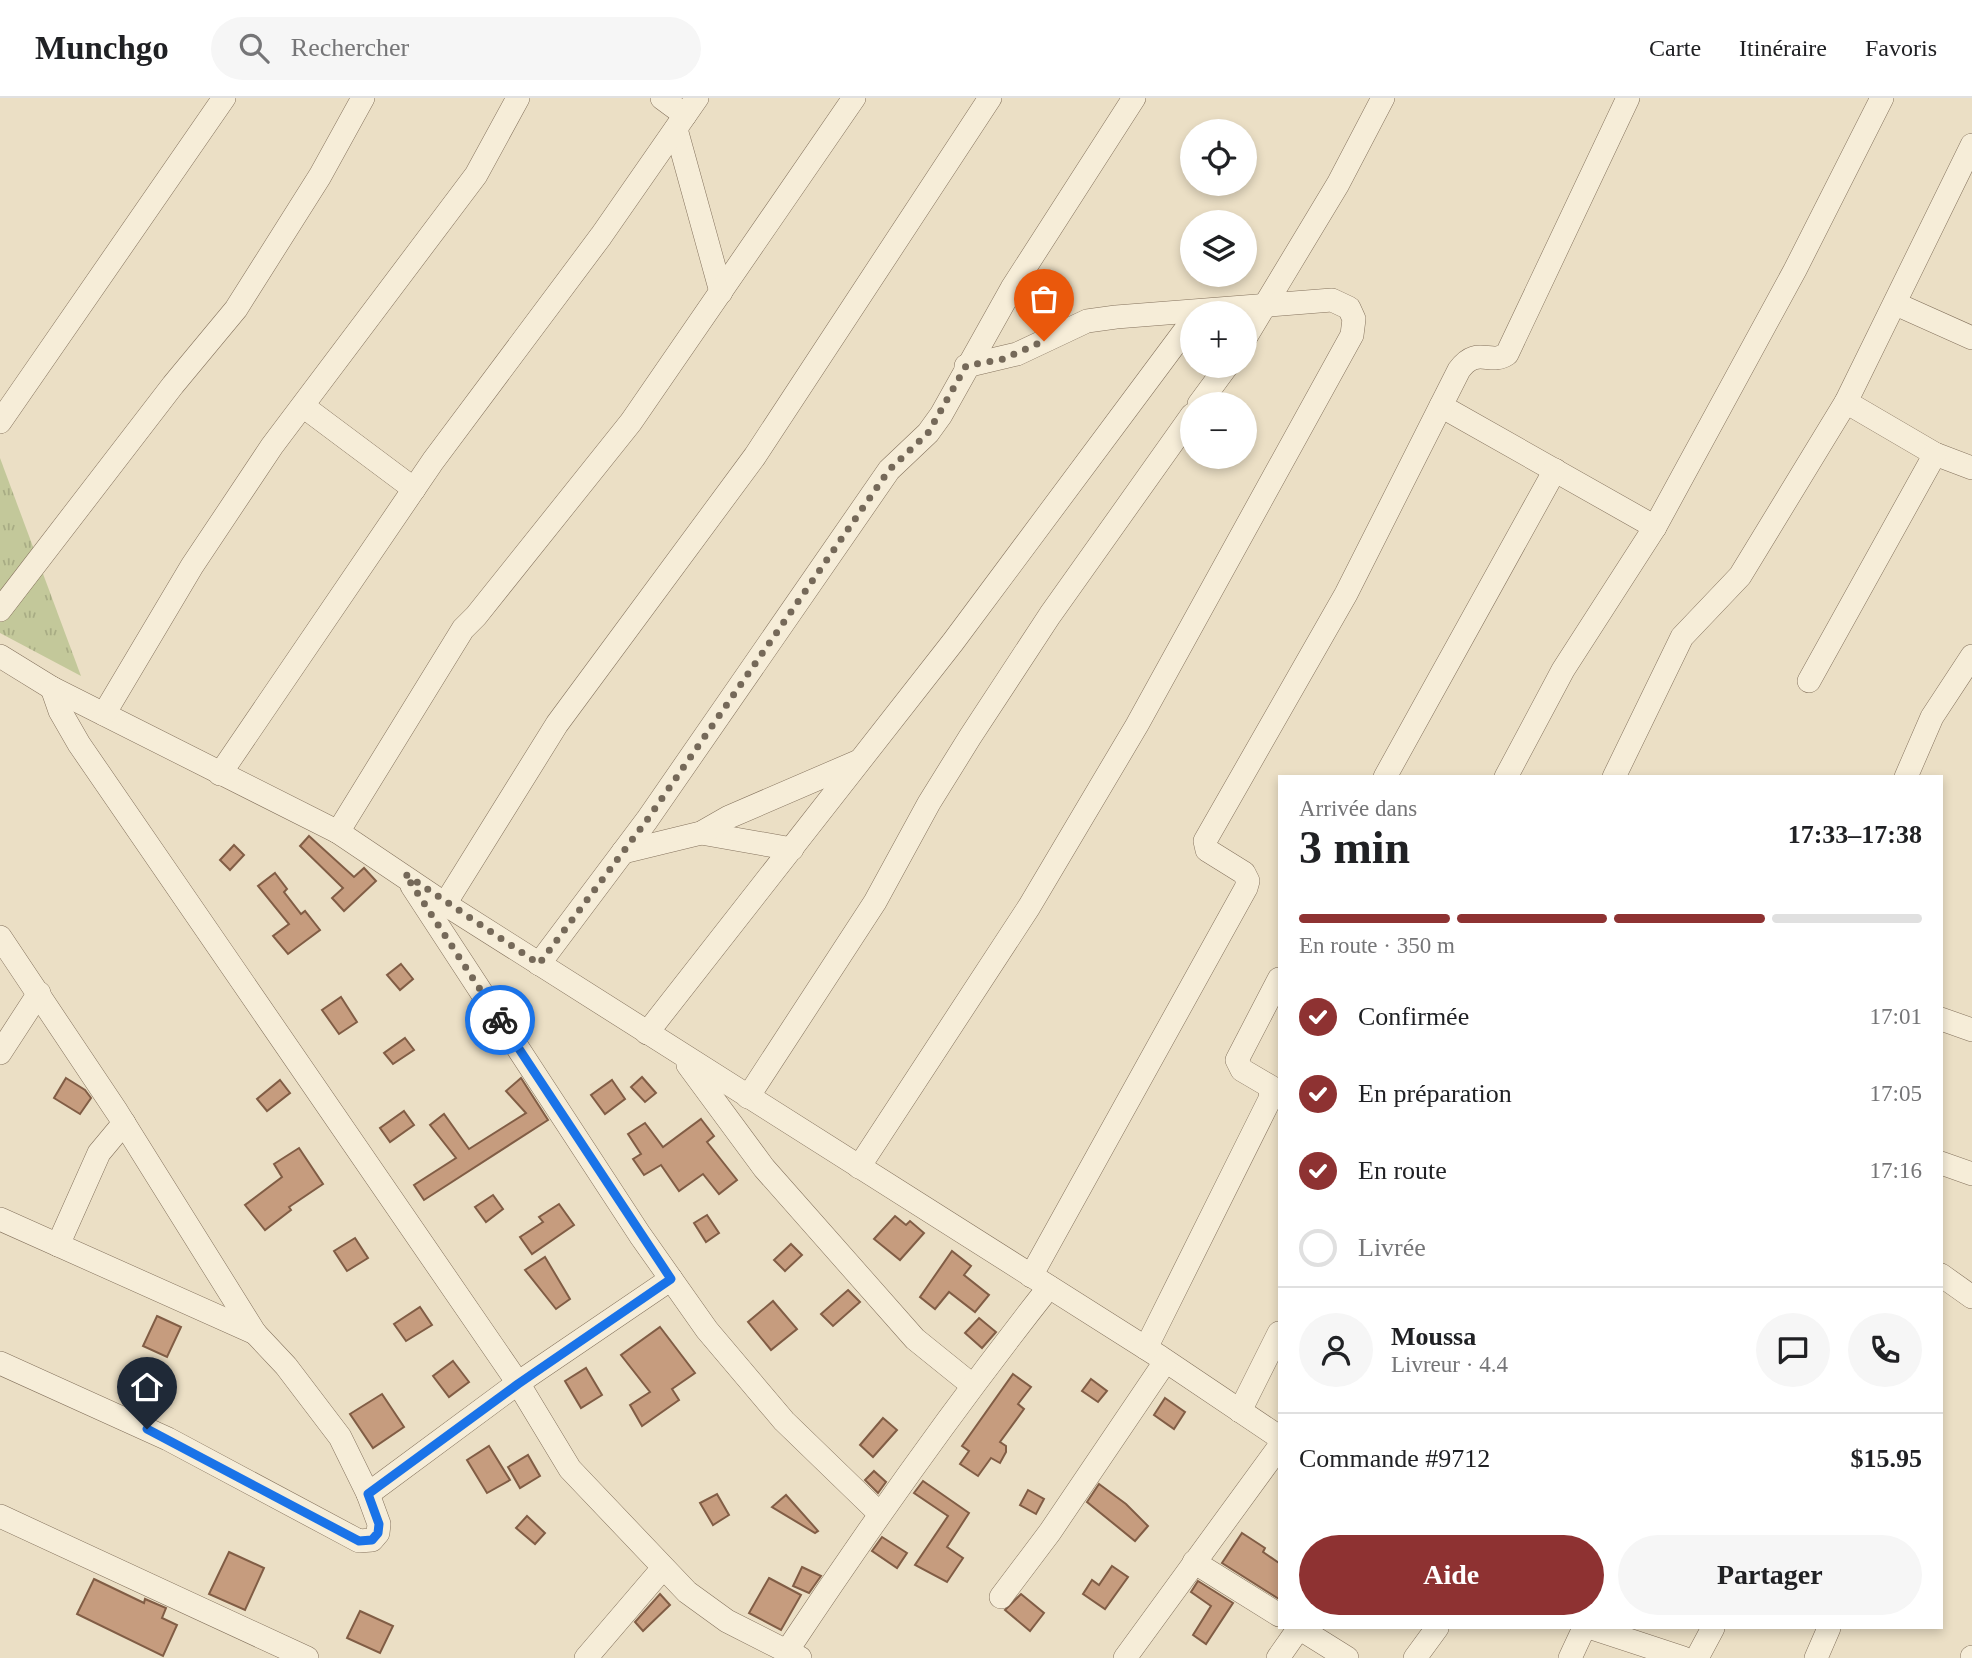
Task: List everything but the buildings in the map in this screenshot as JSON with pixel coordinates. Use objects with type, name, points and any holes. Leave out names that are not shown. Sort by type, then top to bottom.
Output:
[{"type":"street","points":[[0,422],[224,98]]},
{"type":"street","points":[[0,610],[109,472],[173,385],[236,309],[299,211],[363,98]]},
{"type":"street","points":[[104,714],[192,566],[272,446],[476,175],[518,98]]},
{"type":"street","points":[[662,98],[686,114],[721,292]]},
{"type":"street","points":[[338,832],[463,629],[631,422],[854,98]]},
{"type":"street","points":[[445,904],[557,724],[755,456],[990,98]]},
{"type":"street","points":[[539,964],[623,852],[889,470],[928,433],[941,415],[966,366],[1067,199],[1133,98]]},
{"type":"street","points":[[1257,320],[1338,184],[1382,98]]},
{"type":"street","points":[[52,688],[64,720],[79,744],[518,1384],[570,1469],[687,1592],[727,1621],[794,1655],[879,1513],[972,1385],[1040,1282],[1246,888],[1248,881],[1244,873],[1207,850],[1205,841],[1346,594],[1464,362],[1480,355],[1500,358],[1507,354],[1628,98]]},
{"type":"street","points":[[1507,775],[1563,670],[1654,527],[1794,270],[1882,98]]},
{"type":"street","points":[[220,774],[414,489],[601,236],[686,114]]},
{"type":"street","points":[[1615,775],[1682,637],[1740,576],[1846,402],[1972,145]]},
{"type":"street","points":[[859,1167],[1036,895],[1143,713],[1352,335],[1354,319],[1349,308],[1332,300],[1257,307]]},
{"type":"street","points":[[1896,304],[1972,338]]},
{"type":"street","points":[[966,366],[1017,355],[1087,321],[1180,316]]},
{"type":"street","points":[[647,1033],[862,760],[1180,337]]},
{"type":"street","points":[[1846,402],[1935,454],[1972,468]]},
{"type":"street","points":[[1441,405],[1654,527]]},
{"type":"street","points":[[303,407],[414,489]]},
{"type":"street","points":[[748,1097],[875,902],[929,803],[970,737],[1050,615],[1180,432]]},
{"type":"street","points":[[1809,681],[1935,454]]},
{"type":"street","points":[[1386,775],[1555,470]]},
{"type":"street","points":[[0,656],[52,688],[338,832],[405,874],[445,904],[1146,1348],[1278,1436]]},
{"type":"street","points":[[1907,775],[1932,717],[1972,656]]},
{"type":"street","points":[[623,852],[701,833],[729,817],[862,760]]},
{"type":"street","points":[[701,833],[792,849]]},
{"type":"street","points":[[405,874],[707,1330],[783,1421],[879,1513]]},
{"type":"street","points":[[0,937],[124,1123],[256,1333],[303,1387],[340,1437],[368,1494],[379,1524],[378,1533],[372,1540],[359,1541],[169,1439],[0,1363]]},
{"type":"street","points":[[1146,1348],[1276,1091],[1242,1070],[1237,1060],[1278,981]]},
{"type":"street","points":[[0,1053],[39,993]]},
{"type":"street","points":[[1943,1020],[1972,1030]]},
{"type":"street","points":[[680,1054],[764,1168],[915,1339],[972,1385]]},
{"type":"street","points":[[58,1245],[99,1153],[124,1123]]},
{"type":"street","points":[[0,1219],[256,1333]]},
{"type":"street","points":[[1943,1276],[1972,1297]]},
{"type":"street","points":[[368,1494],[518,1384],[671,1279]]},
{"type":"street","points":[[1240,1411],[1278,1335]]},
{"type":"street","points":[[1001,1597],[1087,1479],[1164,1362]]},
{"type":"street","points":[[1125,1658],[1278,1448]]},
{"type":"street","points":[[0,1516],[307,1658]]},
{"type":"street","points":[[1194,1562],[1278,1614]]},
{"type":"street","points":[[586,1658],[663,1568]]},
{"type":"street","points":[[1278,1658],[1298,1629]]},
{"type":"street","points":[[1301,1629],[1348,1658]]},
{"type":"street","points":[[1415,1658],[1436,1629]]},
{"type":"street","points":[[1570,1658],[1584,1629]]},
{"type":"street","points":[[1597,1629],[1683,1658]]},
{"type":"street","points":[[1698,1658],[1712,1629]]},
{"type":"street","points":[[1816,1658],[1829,1629]]},
{"type":"green space","points":[[0,458],[81,676],[0,633]]},
{"type":"way so far","points":[[500,1020],[405,874],[445,904],[539,964],[647,820],[889,470],[928,433],[941,415],[966,366],[1017,355],[1044,341]]},
{"type":"route","points":[[147,1429],[359,1541],[372,1540],[378,1533],[379,1524],[368,1494],[518,1384],[671,1279],[500,1020]]}]
